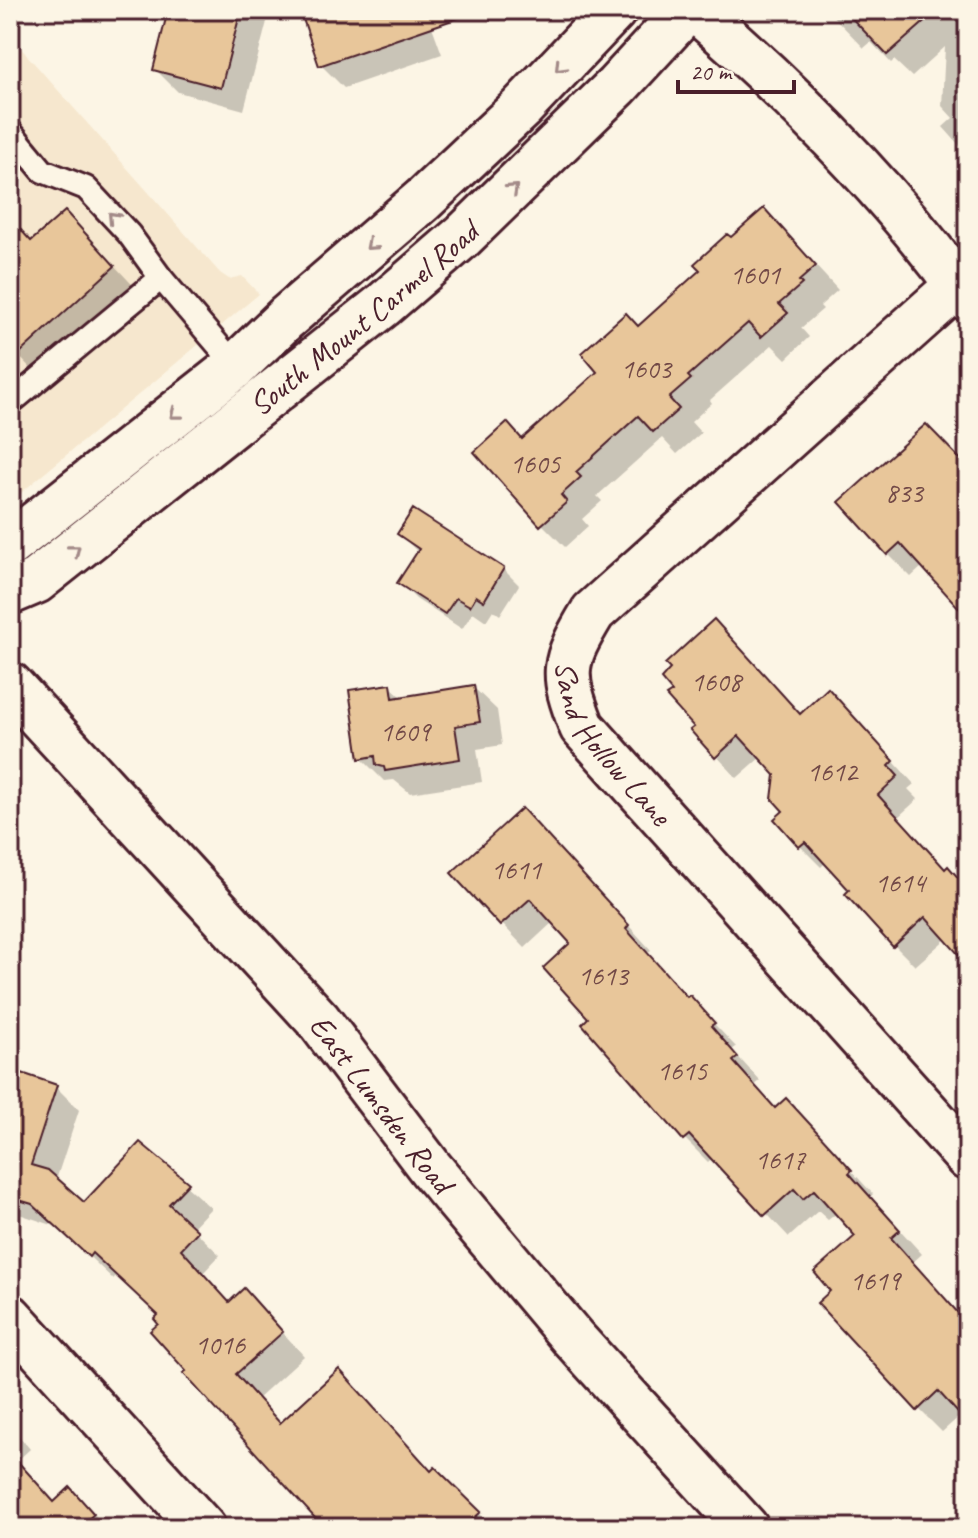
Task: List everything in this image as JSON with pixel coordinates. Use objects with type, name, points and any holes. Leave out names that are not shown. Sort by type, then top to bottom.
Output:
[{"type":"street","name":"South Mount Carmel Road","points":[[10,544],[236,366],[286,318],[423,200],[499,128],[614,10]]},
{"type":"street","name":"South Mount Carmel Road","points":[[10,592],[36,581],[417,276],[552,152],[687,10]]},
{"type":"street","points":[[696,10],[766,70],[836,139],[907,218],[963,292]]},
{"type":"street","name":"Sand Hollow Lane","points":[[963,292],[593,612],[571,648],[567,687],[582,727],[968,1158]]},
{"type":"street","name":"East Lumsden Road","points":[[10,685],[319,1021],[431,1169],[572,1337],[746,1528]]},
{"type":"street","points":[[10,1317],[203,1528]]},
{"type":"lane","points":[[10,131],[43,171],[86,188],[129,234],[161,278],[236,366]]},
{"type":"lane","points":[[10,403],[161,278]]},
{"type":"shaded area","points":[[10,36],[220,273],[229,279],[242,276],[259,294],[10,502]]},
{"type":"building","points":[[168,10],[241,10],[221,88],[153,70]]},
{"type":"building","points":[[300,10],[466,10],[467,15],[319,66]]},
{"type":"building","points":[[844,10],[938,10],[887,55]]},
{"type":"building","points":[[764,208],[816,266],[799,281],[802,284],[779,304],[788,313],[761,337],[748,323],[688,376],[691,379],[669,398],[679,409],[653,432],[638,416],[576,472],[581,477],[561,495],[567,502],[540,526],[474,452],[507,422],[522,439],[597,372],[581,353],[626,313],[638,326],[700,270],[694,264],[727,234],[731,237]]},
{"type":"building","points":[[65,211],[115,266],[10,362],[10,218],[31,241]]},
{"type":"building","points":[[926,424],[968,467],[968,618],[900,543],[887,555],[839,502]]},
{"type":"building","points":[[413,509],[504,568],[484,601],[476,596],[470,606],[456,598],[445,614],[397,583],[419,549],[397,534]]},
{"type":"building","points":[[714,619],[800,714],[828,688],[894,761],[889,766],[898,776],[878,795],[945,869],[948,866],[968,889],[968,965],[925,917],[893,947],[845,894],[849,890],[805,842],[799,847],[774,819],[783,811],[772,799],[775,775],[739,736],[715,758],[690,730],[694,727],[666,696],[672,692],[661,679],[670,669],[665,664]]},
{"type":"building","points":[[391,684],[393,698],[474,685],[480,722],[455,726],[460,759],[385,771],[384,767],[376,765],[375,756],[359,759],[349,690]]},
{"type":"building","points":[[522,808],[629,925],[626,929],[687,997],[690,995],[715,1023],[711,1026],[738,1057],[733,1061],[775,1108],[786,1098],[852,1170],[849,1173],[900,1230],[891,1238],[968,1324],[968,1424],[938,1391],[917,1411],[817,1303],[830,1291],[814,1272],[855,1236],[814,1190],[803,1199],[794,1189],[764,1216],[689,1135],[683,1140],[582,1024],[588,1018],[543,968],[570,943],[530,899],[500,926],[451,873]]},
{"type":"building","points":[[10,1069],[57,1085],[31,1165],[48,1170],[84,1202],[140,1142],[189,1183],[169,1204],[198,1231],[181,1249],[229,1302],[244,1288],[283,1332],[236,1374],[280,1423],[339,1369],[431,1471],[435,1467],[481,1512],[463,1528],[324,1528],[183,1373],[186,1371],[150,1331],[158,1324],[154,1319],[158,1315],[92,1253],[89,1257],[32,1204],[19,1200],[16,1210],[10,1209]]},
{"type":"building","points":[[10,1453],[54,1502],[70,1487],[94,1514],[78,1528],[10,1528]]}]
